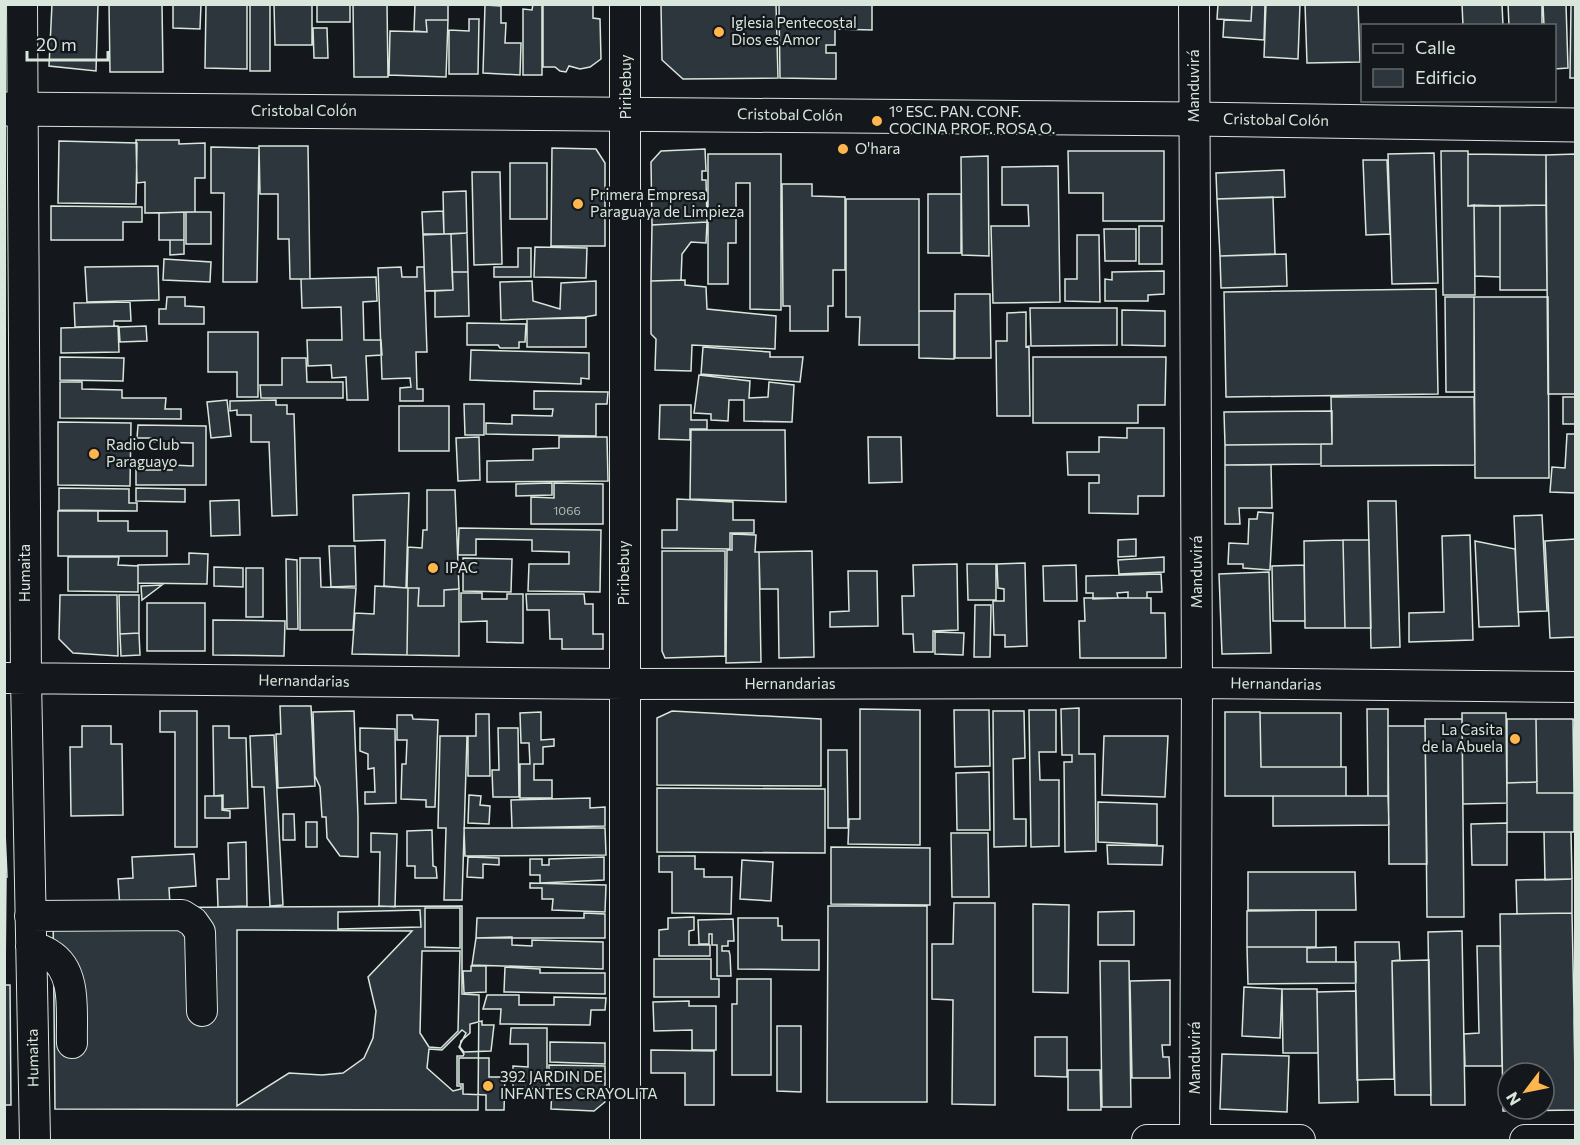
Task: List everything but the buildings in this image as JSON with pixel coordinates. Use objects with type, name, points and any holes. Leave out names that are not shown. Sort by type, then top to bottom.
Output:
[{"type":"main road","name":"Cristobal Colón","points":[[13,109],[626,113],[1575,125]]},
{"type":"street","name":"Humaita","points":[[22,4],[13,109],[15,678],[30,916],[35,1140]]},
{"type":"street","name":"Piribebuy","points":[[625,4],[625,1140]]},
{"type":"street","name":"Manduvirá","points":[[1194,4],[1197,683],[1195,1140]]},
{"type":"street","name":"Hernandarias","points":[[15,678],[624,684],[1197,683],[1575,687]]},
{"type":"street","points":[[30,916],[182,915],[193,922],[200,932],[202,1011]]},
{"type":"street","points":[[31,946],[49,954],[61,964],[68,978],[72,1043]]},
{"type":"street","points":[[1147,1140],[1300,1140]]},
{"type":"street","points":[[1525,1140],[1575,1140]]},
{"type":"place","name":"Iglesia Pentecostal Dios es Amor","points":[[719,32]]},
{"type":"place","name":"1° ESC. PAN. CONF. COCINA PROF. ROSA O.","points":[[877,121]]},
{"type":"place","name":"O'hara","points":[[843,149]]},
{"type":"place","name":"Primera Empresa Paraguaya de Limpieza","points":[[578,204]]},
{"type":"place","name":"Radio Club Paraguayo","points":[[94,454]]},
{"type":"place","name":"IPAC","points":[[433,568]]},
{"type":"place","name":"La Casita de la Abuela","points":[[1515,739]]},
{"type":"place","name":"392 JARDIN DE INFANTES CRAYOLITA","points":[[488,1086]]}]
